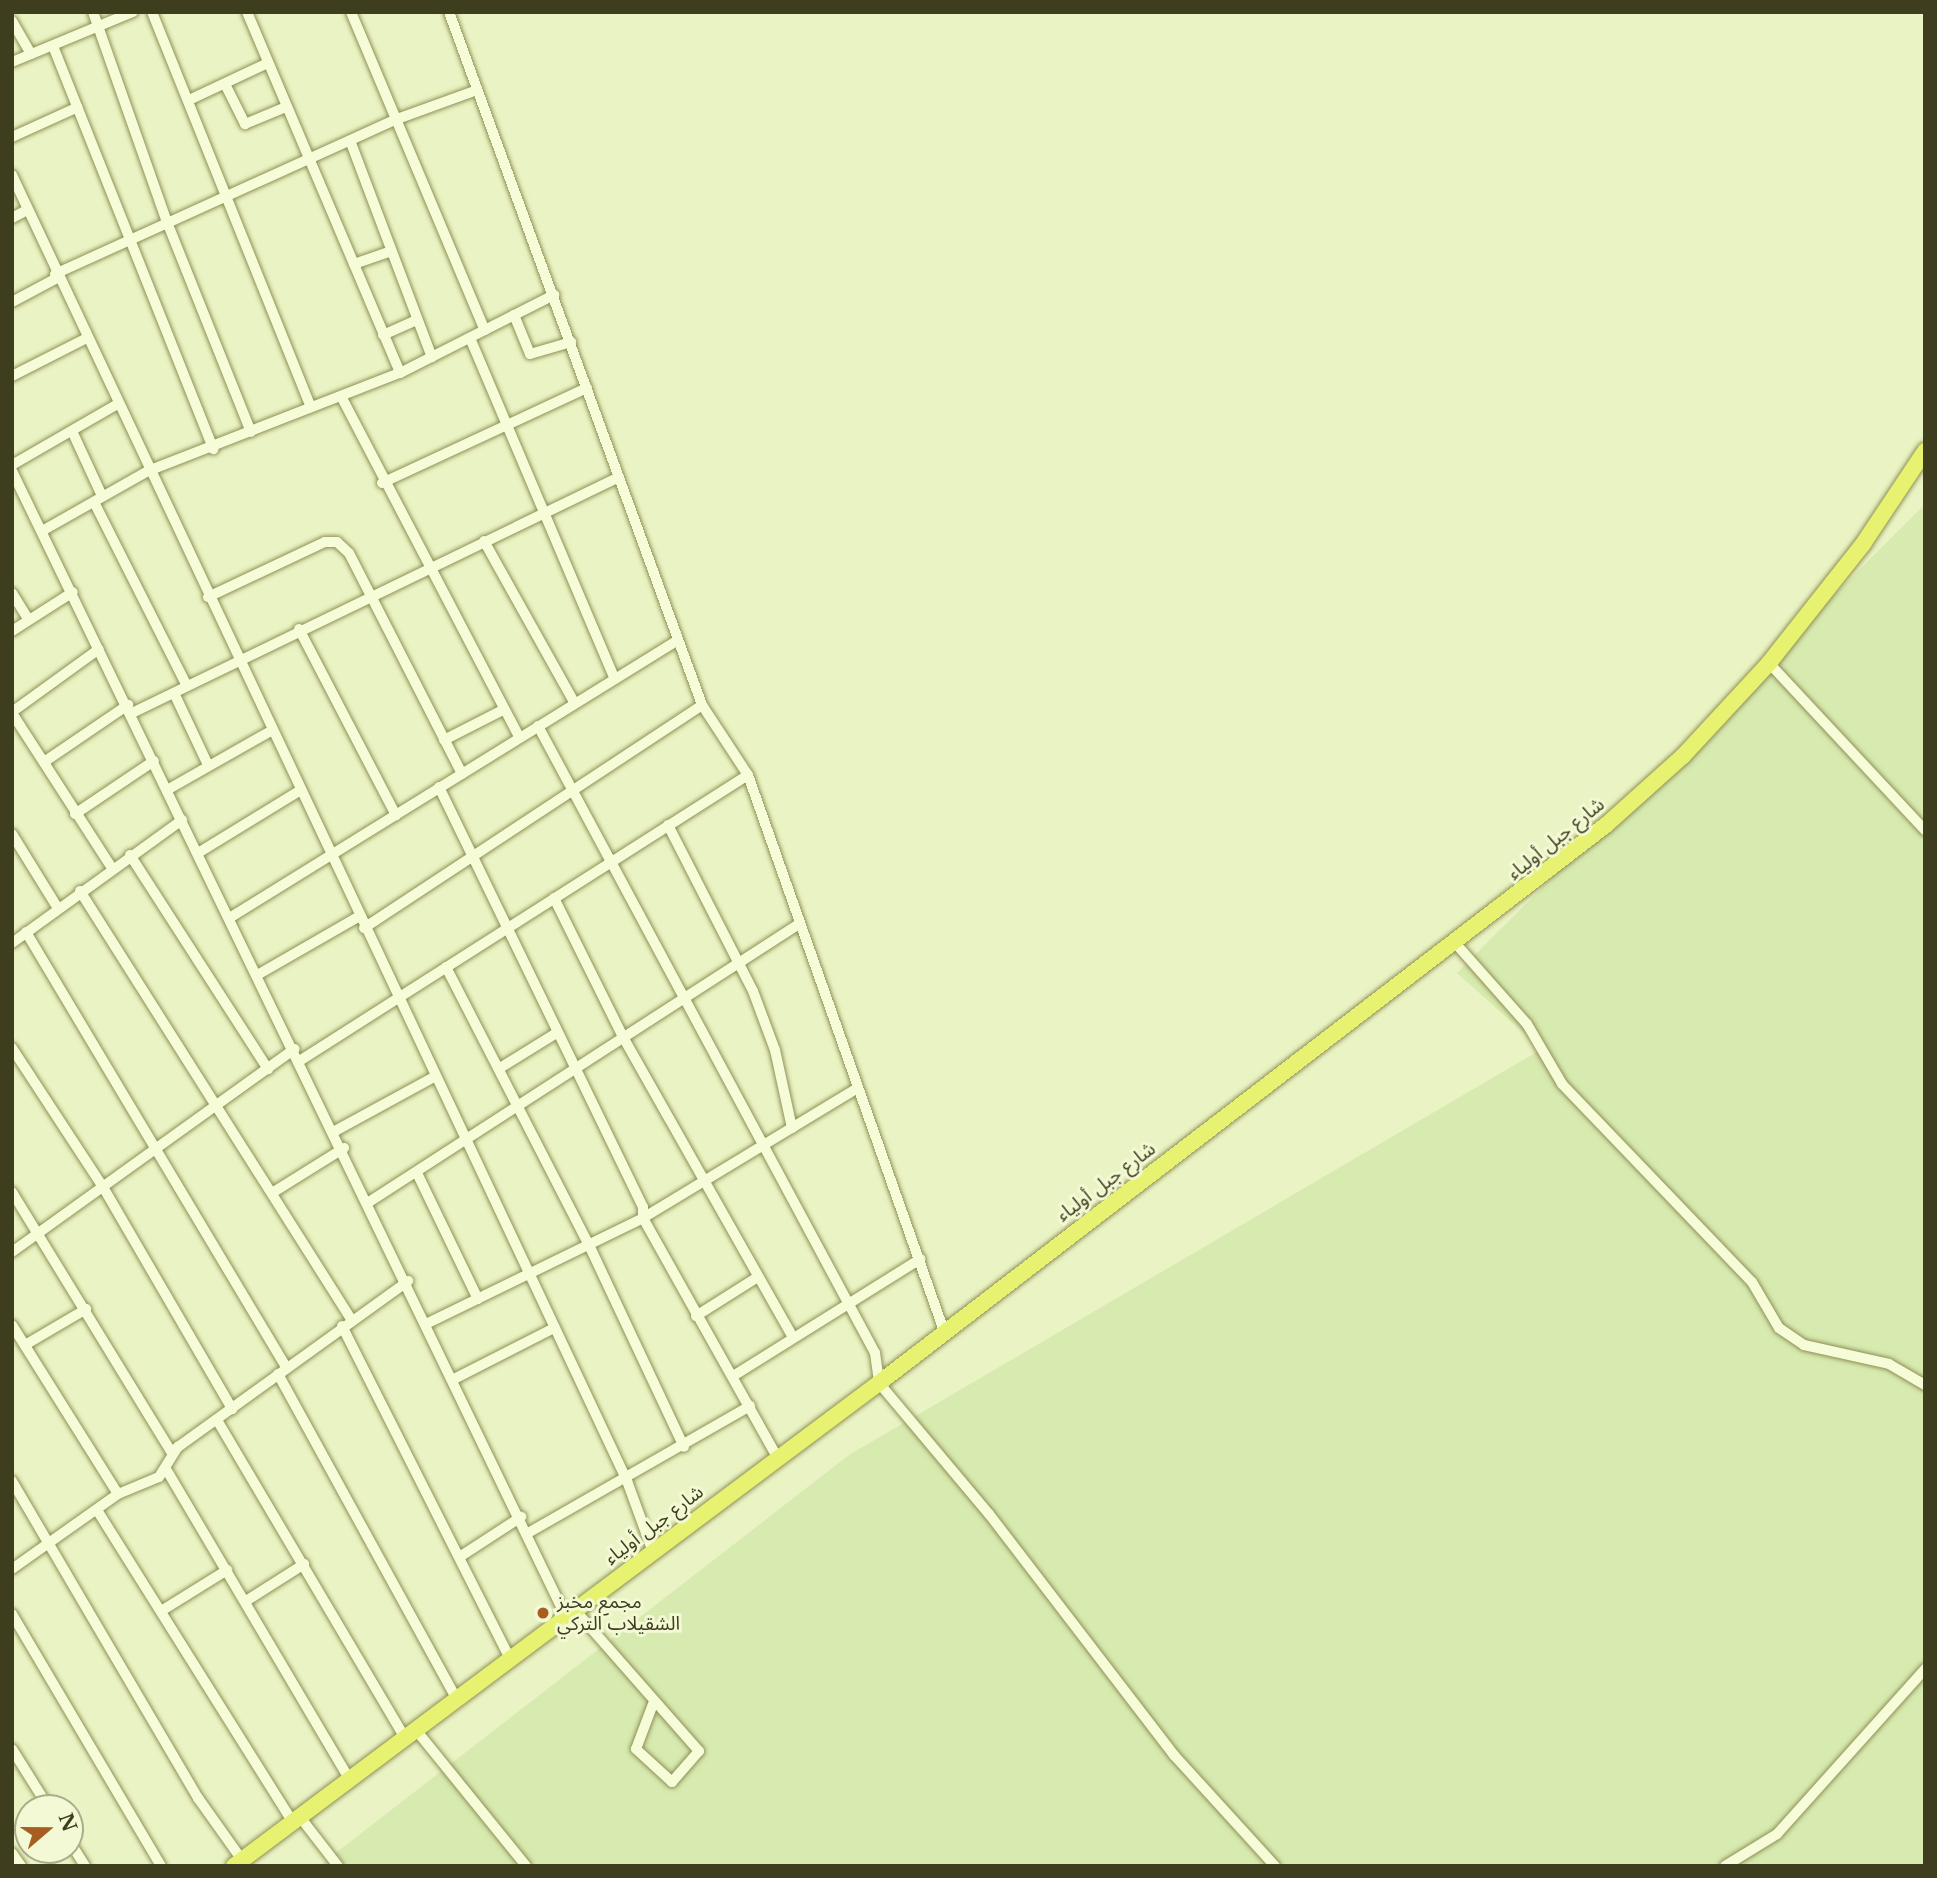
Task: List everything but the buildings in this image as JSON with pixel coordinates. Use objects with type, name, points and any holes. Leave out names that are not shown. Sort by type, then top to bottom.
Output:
[{"type":"highway","name":"شارع جبل أولياء","points":[[238,1863],[879,1383],[944,1331],[1457,945],[1645,792],[1769,663],[1856,553],[1925,451]]},
{"type":"street","points":[[93,12],[167,222],[251,432]]},
{"type":"street","points":[[12,62],[133,12]]},
{"type":"street","points":[[152,12],[311,407]]},
{"type":"street","points":[[247,12],[400,373]]},
{"type":"street","points":[[351,12],[485,330]]},
{"type":"street","points":[[449,12],[702,705],[748,775],[944,1331]]},
{"type":"street","points":[[12,21],[31,54]]},
{"type":"street","points":[[53,46],[213,449]]},
{"type":"street","points":[[189,100],[268,63]]},
{"type":"street","points":[[225,84],[245,124],[286,107]]},
{"type":"street","points":[[12,302],[130,237],[351,143],[397,119],[477,90]]},
{"type":"street","points":[[12,136],[78,107]]},
{"type":"street","points":[[351,143],[432,357]]},
{"type":"street","points":[[12,176],[116,405],[627,1481],[653,1552]]},
{"type":"street","points":[[12,218],[27,210]]},
{"type":"street","points":[[354,264],[391,251]]},
{"type":"street","points":[[43,531],[148,471],[213,449],[400,373],[554,295]]},
{"type":"street","points":[[514,315],[533,355],[571,342]]},
{"type":"street","points":[[383,335],[416,320]]},
{"type":"street","points":[[470,338],[547,511],[614,678]]},
{"type":"street","points":[[12,376],[85,339]]},
{"type":"street","points":[[382,483],[587,387]]},
{"type":"street","points":[[342,398],[382,483],[519,737]]},
{"type":"street","points":[[12,465],[116,405]]},
{"type":"street","points":[[72,431],[99,500],[187,686]]},
{"type":"street","points":[[12,471],[344,1148],[528,1534],[571,1613],[699,1751],[672,1782],[636,1749],[653,1704]]},
{"type":"street","points":[[44,762],[130,709],[238,662],[368,594],[617,478]]},
{"type":"street","points":[[484,541],[574,702]]},
{"type":"street","points":[[208,597],[325,542],[337,542],[349,553],[462,774]]},
{"type":"street","points":[[12,631],[73,592]]},
{"type":"street","points":[[12,593],[28,619]]},
{"type":"street","points":[[299,629],[396,815]]},
{"type":"street","points":[[231,917],[678,640]]},
{"type":"street","points":[[99,649],[12,712],[111,868]]},
{"type":"street","points":[[1769,663],[1925,830]]},
{"type":"street","points":[[174,692],[208,765]]},
{"type":"street","points":[[364,928],[702,705]]},
{"type":"street","points":[[444,740],[503,710]]},
{"type":"street","points":[[538,726],[575,787],[682,1001],[875,1353],[879,1383],[989,1514],[1174,1755],[1275,1866]]},
{"type":"street","points":[[167,790],[271,731]]},
{"type":"street","points":[[75,814],[154,761]]},
{"type":"street","points":[[301,1060],[748,775]]},
{"type":"street","points":[[439,787],[474,855],[505,930],[555,1034],[643,1207],[643,1218],[695,1316],[733,1376],[778,1459]]},
{"type":"street","points":[[198,853],[301,790]]},
{"type":"street","points":[[12,943],[57,907],[182,820]]},
{"type":"street","points":[[668,825],[738,966],[775,1050],[792,1128]]},
{"type":"street","points":[[12,834],[57,907]]},
{"type":"street","points":[[130,855],[268,1069]]},
{"type":"street","points":[[80,891],[218,1104],[346,1323],[510,1659]]},
{"type":"street","points":[[554,898],[624,1037],[792,1336]]},
{"type":"street","points":[[259,974],[358,917]]},
{"type":"street","points":[[369,1202],[738,966],[799,924]]},
{"type":"street","points":[[26,932],[282,1371],[457,1699]]},
{"type":"street","points":[[1457,945],[1527,1024],[1562,1084],[1747,1276],[1779,1328],[1804,1345],[1889,1364],[1925,1384]]},
{"type":"street","points":[[446,967],[520,1106],[589,1245],[684,1447]]},
{"type":"street","points":[[500,1068],[555,1034]]},
{"type":"street","points":[[12,1048],[103,1187],[232,1409]]},
{"type":"street","points":[[12,1252],[295,1049]]},
{"type":"street","points":[[335,1131],[434,1077]]},
{"type":"street","points":[[428,1323],[643,1218],[858,1088]]},
{"type":"street","points":[[272,1193],[344,1148]]},
{"type":"street","points":[[417,1173],[478,1299]]},
{"type":"street","points":[[12,1192],[172,1453]]},
{"type":"street","points":[[733,1376],[792,1336],[920,1259]]},
{"type":"street","points":[[695,1316],[758,1277]]},
{"type":"street","points":[[12,1569],[118,1494],[159,1477],[166,1469],[172,1453],[346,1323],[408,1281]]},
{"type":"street","points":[[25,1345],[86,1309]]},
{"type":"street","points":[[12,1325],[118,1494]]},
{"type":"street","points":[[454,1379],[554,1328]]},
{"type":"street","points":[[528,1534],[627,1481],[750,1406]]},
{"type":"street","points":[[217,1420],[410,1734],[526,1866]]},
{"type":"street","points":[[166,1469],[350,1780]]},
{"type":"street","points":[[12,1481],[238,1863]]},
{"type":"street","points":[[97,1510],[297,1820],[338,1866]]},
{"type":"street","points":[[461,1556],[521,1517]]},
{"type":"street","points":[[246,1601],[304,1564]]},
{"type":"street","points":[[161,1611],[227,1570]]},
{"type":"street","points":[[12,1614],[161,1866]]},
{"type":"street","points":[[1725,1866],[1777,1834],[1925,1669]]},
{"type":"street","points":[[12,1749],[40,1794]]},
{"type":"street","points":[[12,1853],[21,1866]]},
{"type":"green space","points":[[1925,504],[1925,1866],[319,1866],[849,1455],[1542,1049],[1457,973]]},
{"type":"place","name":"مجمع مخبز الشقيلاب التركي","points":[[543,1613]]}]
